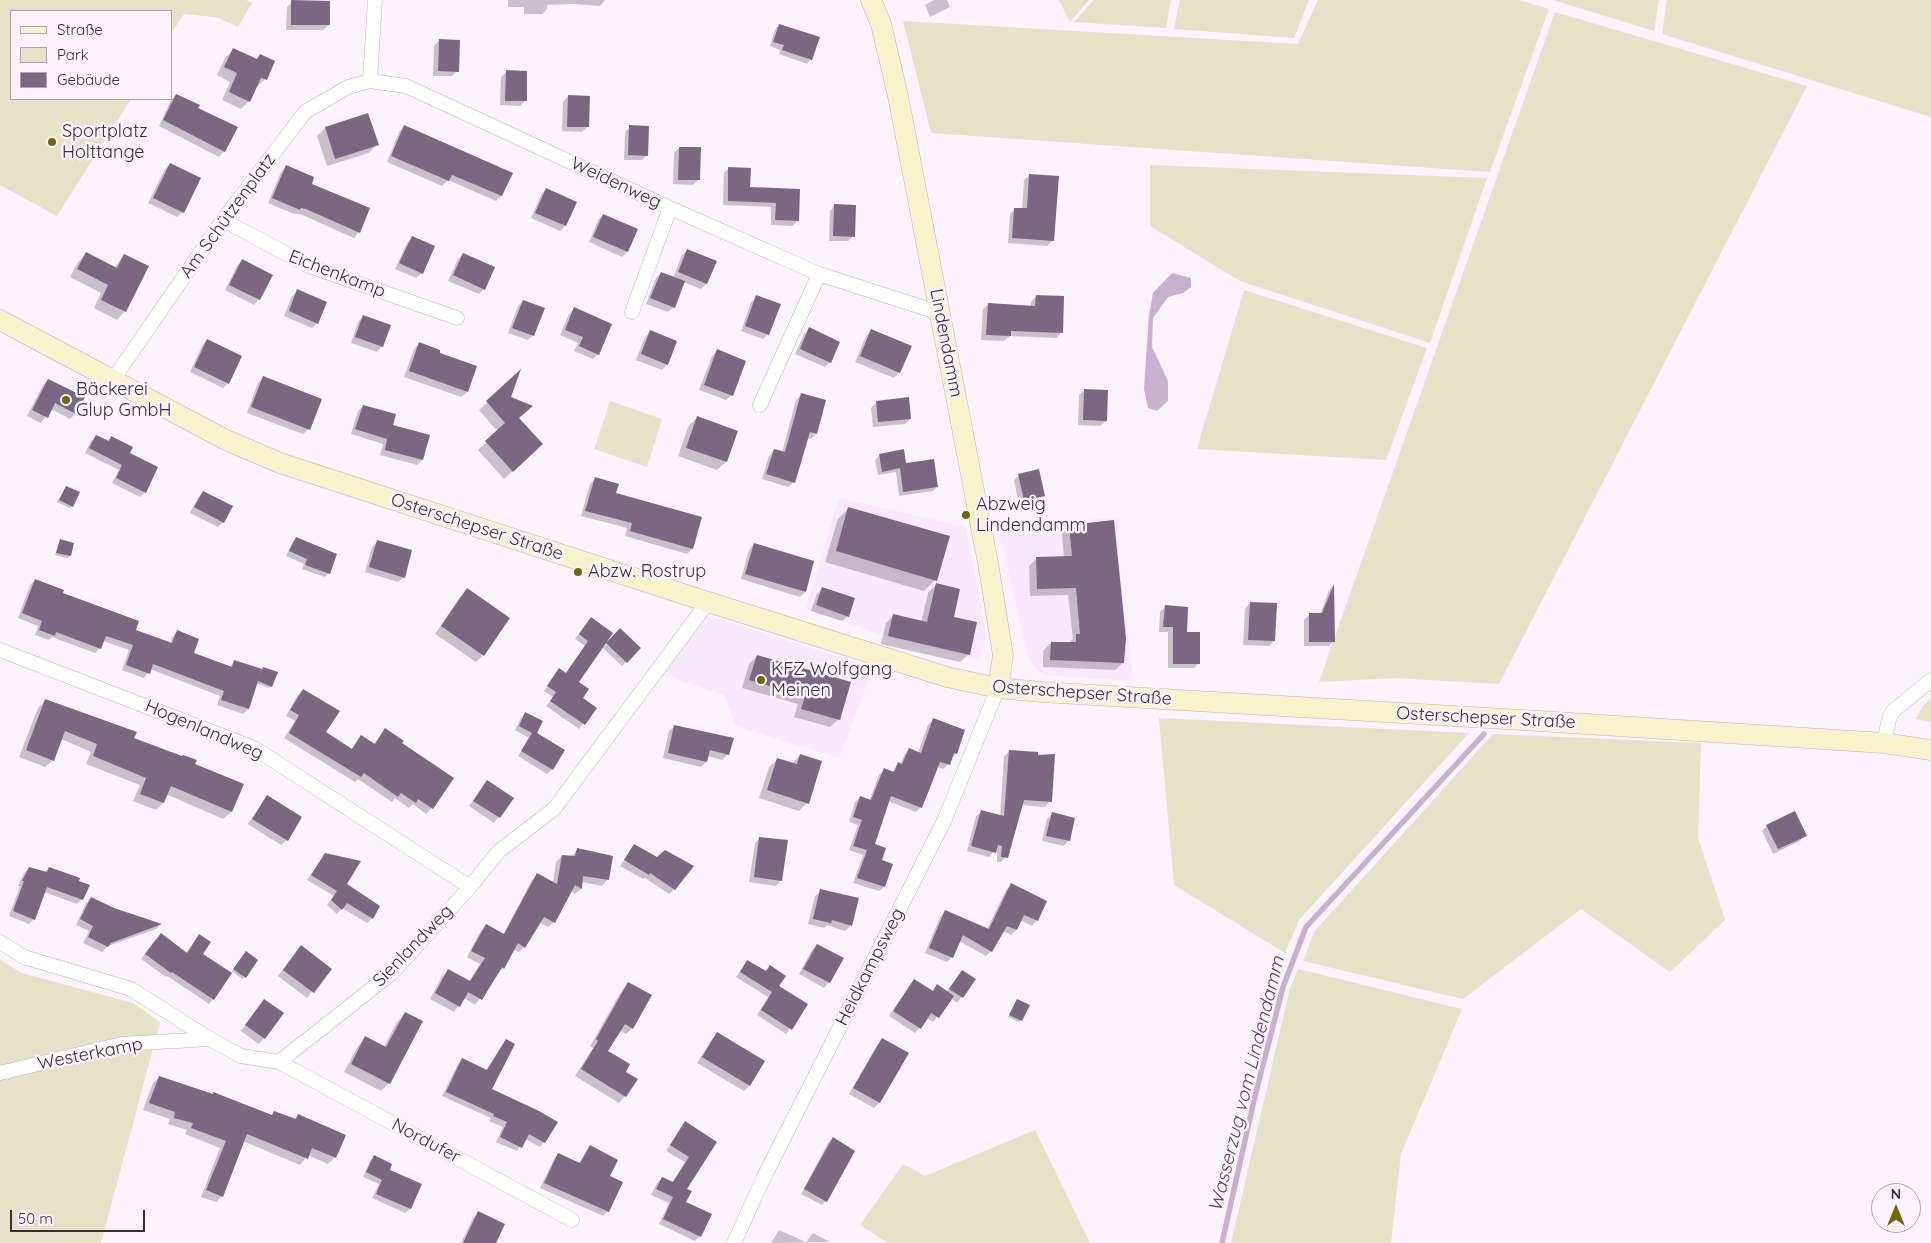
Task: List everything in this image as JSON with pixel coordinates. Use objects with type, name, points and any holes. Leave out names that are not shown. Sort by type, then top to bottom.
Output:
[{"type":"main road","name":"Lindendamm","points":[[872,0],[881,24],[898,96],[995,605],[1003,655],[998,688]]},
{"type":"main road","name":"Osterschepser Straße","points":[[0,320],[226,440],[280,463],[708,602],[947,677],[998,688],[1042,692],[1884,743],[1931,750]]},
{"type":"street","points":[[370,81],[374,0]]},
{"type":"street","name":"Weidenweg","points":[[370,81],[406,86],[670,208],[819,274],[940,313]]},
{"type":"street","name":"Am Schützenplatz","points":[[112,381],[223,220],[305,112],[348,87],[370,81]]},
{"type":"street","points":[[632,312],[670,208]]},
{"type":"street","name":"Eichenkamp","points":[[223,220],[309,266],[457,318]]},
{"type":"street","points":[[760,405],[819,274]]},
{"type":"street","name":"Sienlandweg","points":[[279,1062],[392,972],[470,887],[499,851],[554,809],[708,602]]},
{"type":"street","name":"Hogenlandweg","points":[[0,650],[254,748],[470,887]]},
{"type":"street","points":[[1884,743],[1889,719],[1893,711],[1931,680]]},
{"type":"street","name":"Heidkampsweg","points":[[734,1243],[772,1162],[944,821],[998,688]]},
{"type":"street","points":[[0,942],[24,957],[131,989],[210,1039],[241,1056],[279,1062]]},
{"type":"street","name":"Westerkamp","points":[[0,1073],[122,1044],[210,1039]]},
{"type":"street","name":"Nordufer","points":[[279,1062],[572,1220]]},
{"type":"shaded area","points":[[1172,273],[1191,278],[1191,287],[1183,293],[1168,297],[1153,318],[1152,347],[1168,381],[1168,401],[1157,411],[1148,408],[1144,389],[1149,315],[1153,293]]},
{"type":"shaded area","points":[[839,498],[966,527],[986,636],[979,660],[886,636],[806,609]]},
{"type":"shaded area","points":[[1118,518],[1119,563],[1134,681],[1044,675],[1029,661],[998,527]]},
{"type":"shaded area","points":[[706,615],[873,668],[839,758],[736,726],[724,695],[660,674]]},
{"type":"green space","name":"Sportplatz Holttange","points":[[0,0],[246,0],[252,3],[238,27],[216,17],[184,14],[172,32],[172,10],[10,10],[10,100],[130,100],[57,216],[0,185]]},
{"type":"green space","points":[[1059,0],[1089,0],[1070,22]]},
{"type":"green space","points":[[1094,0],[1171,0],[1166,28],[1074,22]]},
{"type":"green space","points":[[1180,0],[1309,0],[1294,38],[1174,29]]},
{"type":"green space","points":[[1318,0],[1519,0],[1549,9],[1490,172],[931,133],[903,21],[1298,44]]},
{"type":"green space","points":[[1553,0],[1659,0],[1654,31]]},
{"type":"green space","points":[[1667,0],[1931,0],[1931,117],[1662,34]]},
{"type":"green space","points":[[1555,12],[1807,86],[1499,684],[1395,678],[1319,682]]},
{"type":"green space","points":[[1150,165],[1487,178],[1430,343],[1240,281],[1150,226]]},
{"type":"green space","points":[[1244,290],[1427,348],[1386,460],[1197,449]]},
{"type":"green space","points":[[610,401],[662,419],[647,467],[594,449]]},
{"type":"green space","points":[[1931,699],[1931,722],[1916,719],[1923,706]]},
{"type":"green space","points":[[1159,718],[1469,733],[1299,920],[1285,953],[1174,885]]},
{"type":"green space","points":[[1493,734],[1701,743],[1698,837],[1725,920],[1670,972],[1581,909],[1463,999],[1303,961],[1314,932]]},
{"type":"green space","points":[[0,960],[22,973],[133,1003],[160,1022],[101,1243],[0,1243]]},
{"type":"green space","points":[[1298,969],[1462,1009],[1401,1154],[1391,1243],[1231,1243],[1290,988]]},
{"type":"green space","points":[[1035,1130],[1090,1243],[888,1243],[860,1225],[903,1164],[925,1176]]},
{"type":"building","points":[[291,0],[330,1],[330,25],[291,25]]},
{"type":"building","points":[[779,24],[820,37],[812,60],[782,50],[784,45],[773,42]]},
{"type":"building","points":[[439,39],[460,40],[459,72],[438,71]]},
{"type":"building","points":[[233,48],[257,59],[260,54],[275,61],[267,80],[261,78],[250,102],[229,92],[237,73],[224,67]]},
{"type":"building","points":[[506,70],[527,71],[527,101],[505,101]]},
{"type":"building","points":[[176,94],[200,105],[198,108],[238,127],[225,152],[163,120]]},
{"type":"building","points":[[568,95],[590,96],[589,127],[567,127]]},
{"type":"building","points":[[368,113],[379,145],[335,159],[325,127]]},
{"type":"building","points":[[404,125],[513,173],[502,196],[452,175],[449,181],[391,156]]},
{"type":"building","points":[[629,125],[649,126],[648,156],[628,155]]},
{"type":"building","points":[[679,147],[701,147],[700,180],[678,180]]},
{"type":"building","points":[[170,163],[201,178],[184,213],[153,198]]},
{"type":"building","points":[[286,165],[314,177],[312,184],[370,208],[360,233],[306,209],[301,208],[300,210],[272,198]]},
{"type":"building","points":[[728,167],[751,168],[750,187],[800,189],[799,221],[775,220],[776,203],[728,201]]},
{"type":"building","points":[[1029,174],[1059,176],[1054,241],[1012,238],[1014,208],[1027,208]]},
{"type":"building","points":[[546,188],[577,202],[566,226],[535,213]]},
{"type":"building","points":[[834,204],[856,205],[855,237],[833,236]]},
{"type":"building","points":[[603,214],[638,229],[628,252],[593,237]]},
{"type":"building","points":[[412,236],[435,246],[423,274],[399,263]]},
{"type":"building","points":[[687,249],[717,261],[707,284],[678,272]]},
{"type":"building","points":[[86,252],[117,268],[124,254],[149,266],[126,312],[101,300],[108,285],[77,269]]},
{"type":"building","points":[[463,253],[495,267],[485,290],[453,275]]},
{"type":"building","points":[[242,259],[273,275],[260,300],[229,285]]},
{"type":"building","points":[[661,272],[685,281],[675,308],[650,298]]},
{"type":"building","points":[[297,289],[327,302],[318,324],[289,311]]},
{"type":"building","points":[[756,295],[781,304],[769,335],[745,326]]},
{"type":"building","points":[[1036,295],[1064,296],[1063,333],[1011,331],[1011,336],[986,335],[988,303],[1035,306]]},
{"type":"building","points":[[523,300],[545,308],[534,336],[512,328]]},
{"type":"building","points":[[574,307],[612,324],[599,355],[579,346],[583,337],[565,330]]},
{"type":"building","points":[[363,315],[391,325],[383,347],[355,337]]},
{"type":"building","points":[[809,327],[840,342],[831,363],[800,349]]},
{"type":"building","points":[[871,329],[912,346],[900,373],[860,356]]},
{"type":"building","points":[[650,330],[677,341],[668,365],[641,354]]},
{"type":"building","points":[[207,339],[242,356],[229,384],[194,367]]},
{"type":"building","points":[[419,342],[440,350],[440,353],[477,366],[468,392],[409,371]]},
{"type":"building","points":[[717,349],[746,361],[733,396],[704,385]]},
{"type":"building","points":[[521,369],[511,397],[533,406],[519,418],[543,444],[513,472],[485,441],[505,423],[486,401]]},
{"type":"building","points":[[263,376],[322,399],[310,430],[251,407]]},
{"type":"building","points":[[48,379],[85,397],[76,414],[55,403],[48,418],[32,410]]},
{"type":"building","points":[[1084,389],[1108,390],[1107,421],[1083,420]]},
{"type":"building","points":[[801,393],[826,400],[817,434],[810,432],[795,483],[766,474],[774,449],[785,452]]},
{"type":"building","points":[[909,397],[911,419],[878,422],[876,401]]},
{"type":"building","points":[[363,405],[396,414],[393,425],[430,435],[423,460],[385,450],[387,439],[355,429]]},
{"type":"building","points":[[697,416],[738,431],[727,462],[686,448]]},
{"type":"building","points":[[96,435],[109,441],[111,436],[133,447],[130,453],[158,467],[146,493],[116,478],[122,465],[89,448]]},
{"type":"building","points":[[904,449],[906,463],[934,459],[938,487],[903,492],[900,468],[882,472],[879,454]]},
{"type":"building","points":[[1039,469],[1045,496],[1024,500],[1018,474]]},
{"type":"building","points":[[595,477],[619,484],[616,493],[702,517],[693,549],[630,531],[632,523],[585,511]]},
{"type":"building","points":[[66,486],[80,492],[73,507],[59,500]]},
{"type":"building","points":[[203,491],[233,506],[224,523],[194,507]]},
{"type":"building","points":[[848,507],[950,536],[937,581],[836,551]]},
{"type":"building","points":[[1114,520],[1126,638],[1124,663],[1050,660],[1051,642],[1076,642],[1076,634],[1080,634],[1076,588],[1037,589],[1036,557],[1072,556],[1069,525]]},
{"type":"building","points":[[296,537],[337,554],[330,574],[305,565],[307,559],[289,551]]},
{"type":"building","points":[[60,539],[74,543],[71,556],[56,553]]},
{"type":"building","points":[[377,540],[412,550],[405,578],[369,567]]},
{"type":"building","points":[[754,543],[814,561],[806,592],[745,574]]},
{"type":"building","points":[[35,579],[64,590],[63,593],[139,621],[136,630],[172,643],[177,630],[199,639],[194,653],[232,667],[234,660],[262,669],[249,709],[221,700],[224,691],[153,664],[150,674],[126,665],[133,645],[106,636],[101,649],[56,632],[55,636],[39,630],[42,621],[22,613]]},
{"type":"building","points":[[936,583],[960,589],[954,617],[977,622],[970,655],[888,636],[893,614],[927,622]]},
{"type":"building","points":[[1334,584],[1335,642],[1309,642],[1309,613],[1322,613]]},
{"type":"building","points":[[822,587],[855,598],[849,617],[816,605]]},
{"type":"building","points":[[467,588],[510,618],[484,656],[441,626]]},
{"type":"building","points":[[1250,602],[1277,603],[1275,641],[1248,640]]},
{"type":"building","points":[[1165,605],[1188,607],[1187,632],[1200,632],[1200,664],[1173,664],[1173,627],[1163,627]]},
{"type":"building","points":[[591,617],[613,633],[579,682],[589,689],[583,698],[597,708],[585,725],[550,701],[556,692],[547,686],[559,668],[566,673],[588,641],[579,634]]},
{"type":"building","points":[[620,628],[641,648],[627,663],[606,643]]},
{"type":"building","points":[[757,655],[851,682],[840,720],[801,709],[805,696],[749,680]]},
{"type":"building","points":[[263,667],[278,672],[272,687],[258,681]]},
{"type":"building","points":[[303,689],[340,711],[326,732],[352,749],[361,735],[375,744],[385,728],[404,741],[402,743],[454,778],[433,809],[418,799],[416,803],[401,793],[398,797],[364,773],[361,777],[289,733],[299,715],[290,710]]},
{"type":"building","points":[[45,699],[137,732],[134,738],[197,760],[195,764],[244,784],[232,812],[171,786],[164,803],[140,794],[146,778],[93,756],[97,744],[65,731],[54,761],[26,750]]},
{"type":"building","points":[[525,712],[543,721],[537,733],[565,750],[553,770],[521,751],[532,733],[519,726]]},
{"type":"building","points":[[933,718],[965,730],[957,754],[954,753],[950,765],[940,762],[922,808],[891,796],[875,844],[886,848],[882,860],[893,864],[885,887],[857,878],[867,850],[853,846],[862,820],[853,817],[860,796],[871,800],[884,768],[894,772],[898,762],[902,764],[909,748],[921,753]]},
{"type":"building","points":[[674,725],[734,738],[729,755],[710,750],[707,762],[668,753]]},
{"type":"building","points":[[1009,750],[1038,752],[1038,755],[1055,754],[1052,802],[1024,800],[1008,858],[1001,857],[1002,846],[998,845],[996,853],[971,846],[981,810],[1004,816]]},
{"type":"building","points":[[800,754],[822,761],[809,804],[767,790],[777,758],[797,764]]},
{"type":"building","points":[[487,780],[514,798],[500,818],[473,801]]},
{"type":"building","points":[[267,795],[302,817],[288,841],[252,819]]},
{"type":"building","points":[[1795,811],[1807,836],[1778,849],[1766,825]]},
{"type":"building","points":[[1052,812],[1075,818],[1070,841],[1046,836]]},
{"type":"building","points":[[759,837],[788,840],[782,881],[754,877]]},
{"type":"building","points":[[634,844],[657,857],[665,850],[694,866],[675,890],[650,873],[649,875],[624,860]]},
{"type":"building","points":[[577,848],[613,856],[609,880],[583,876],[582,889],[575,885],[555,923],[544,917],[525,948],[518,943],[504,969],[502,967],[482,1000],[468,992],[460,1007],[435,993],[448,969],[470,981],[485,958],[471,951],[486,924],[504,934],[537,873],[557,884],[562,855],[575,856]]},
{"type":"building","points":[[325,853],[361,861],[347,884],[380,906],[373,919],[347,903],[342,910],[331,900],[337,891],[311,875]]},
{"type":"building","points":[[29,867],[47,872],[49,867],[80,878],[79,881],[90,885],[83,900],[47,887],[35,920],[13,911],[24,881],[22,881]]},
{"type":"building","points":[[1011,883],[1047,901],[1038,921],[1024,915],[1017,930],[1007,926],[992,952],[963,935],[953,958],[929,948],[945,910],[989,929]]},
{"type":"building","points":[[820,889],[859,898],[852,926],[832,920],[831,923],[813,919]]},
{"type":"building","points":[[91,897],[114,908],[162,924],[111,943],[108,947],[88,937],[93,926],[80,919]]},
{"type":"building","points":[[161,933],[187,953],[199,934],[211,942],[203,954],[232,973],[214,1000],[145,954]]},
{"type":"building","points":[[817,944],[844,958],[830,983],[803,969]]},
{"type":"building","points":[[301,945],[332,969],[314,993],[283,970]]},
{"type":"building","points":[[246,951],[258,960],[246,978],[233,969]]},
{"type":"building","points":[[747,960],[766,971],[770,965],[786,976],[779,986],[808,1004],[792,1030],[761,1010],[772,992],[740,972]]},
{"type":"building","points":[[962,970],[976,979],[963,998],[949,989]]},
{"type":"building","points":[[914,979],[933,991],[937,984],[954,996],[939,1018],[931,1013],[921,1029],[893,1011]]},
{"type":"building","points":[[628,982],[652,995],[633,1029],[625,1024],[608,1051],[630,1064],[626,1072],[638,1079],[626,1097],[581,1069],[598,1041],[596,1039]]},
{"type":"building","points":[[264,999],[284,1013],[265,1039],[245,1025]]},
{"type":"building","points":[[1017,999],[1030,1005],[1022,1021],[1009,1015]]},
{"type":"building","points":[[405,1012],[423,1021],[390,1084],[351,1064],[365,1036],[386,1047]]},
{"type":"building","points":[[717,1032],[765,1061],[750,1086],[702,1057]]},
{"type":"building","points":[[882,1038],[909,1053],[880,1103],[853,1088]]},
{"type":"building","points":[[506,1039],[515,1044],[492,1089],[558,1122],[545,1143],[529,1134],[522,1148],[500,1137],[507,1122],[446,1092],[462,1058],[487,1070]]},
{"type":"building","points":[[159,1076],[213,1094],[213,1092],[272,1115],[274,1111],[296,1119],[298,1114],[346,1135],[336,1158],[312,1148],[308,1159],[247,1134],[223,1197],[206,1190],[226,1141],[191,1128],[193,1123],[174,1118],[175,1112],[149,1103]]},
{"type":"building","points":[[685,1121],[717,1142],[687,1189],[692,1191],[686,1202],[712,1214],[701,1237],[663,1219],[673,1197],[656,1189],[662,1177],[673,1182],[689,1157],[670,1145]]},
{"type":"building","points":[[833,1137],[855,1151],[827,1202],[804,1189]]},
{"type":"building","points":[[590,1145],[618,1160],[610,1176],[623,1182],[609,1212],[544,1183],[558,1153],[580,1163]]},
{"type":"building","points":[[374,1155],[392,1164],[390,1170],[422,1184],[411,1209],[376,1194],[382,1180],[366,1172]]},
{"type":"building","points":[[478,1211],[505,1224],[496,1243],[463,1243]]},
{"type":"waterway","name":"Wasserzug vom Lindendamm","points":[[1222,1243],[1255,1096],[1283,987],[1306,927],[1484,734]]},
{"type":"place","name":"Sportplatz Holttange","points":[[52,142]]},
{"type":"place","name":"Bäckerei Glup GmbH","points":[[66,400]]},
{"type":"place","name":"Abzweig Lindendamm","points":[[966,515]]},
{"type":"place","name":"Abzw. Rostrup","points":[[578,572]]},
{"type":"place","name":"KFZ Wolfgang Meinen","points":[[761,680]]}]
